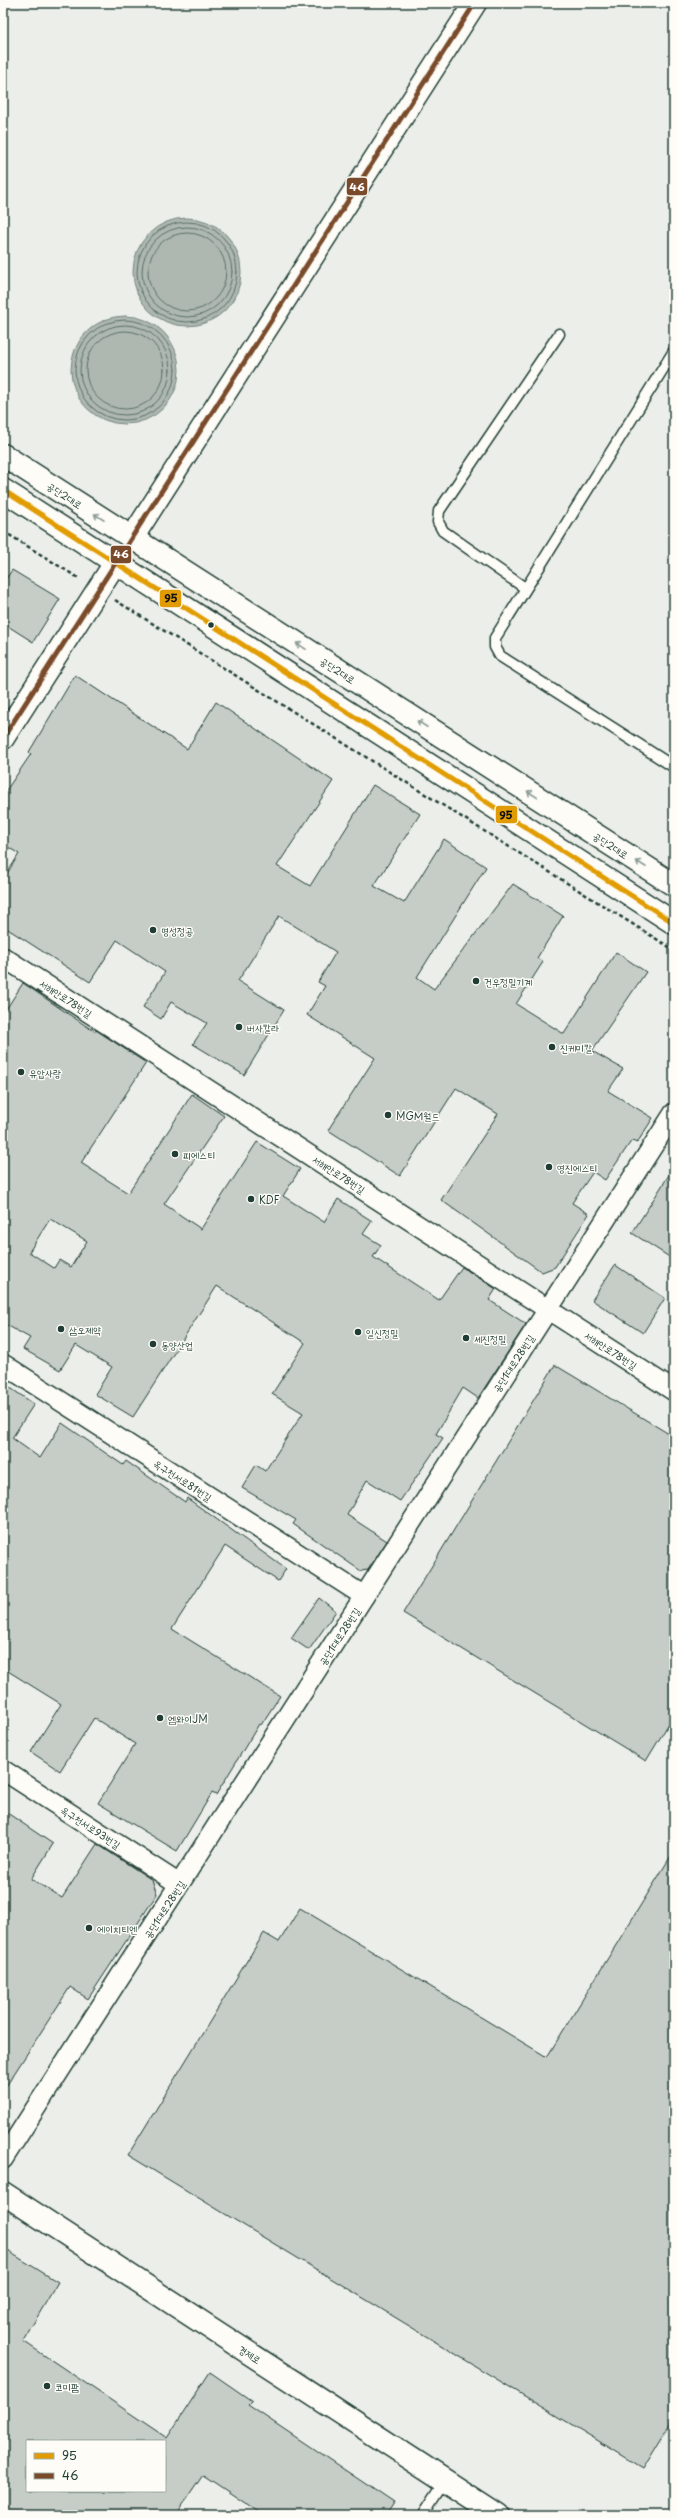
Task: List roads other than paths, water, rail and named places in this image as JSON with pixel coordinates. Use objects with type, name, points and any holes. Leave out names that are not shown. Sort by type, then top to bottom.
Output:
[{"type":"main road","points":[[3,738],[476,3]]},
{"type":"main road","name":"공단2대로","points":[[3,455],[674,885]]},
{"type":"main road","points":[[3,490],[674,923]]},
{"type":"main road","name":"경제로","points":[[3,2193],[498,2515]]},
{"type":"street","name":"서해안로78번길","points":[[3,957],[674,1391]]},
{"type":"street","name":"공단1대로28번길","points":[[3,2159],[674,1113]]},
{"type":"street","name":"옥구천서로81번길","points":[[3,1364],[364,1596]]},
{"type":"street","name":"옥구천서로93번길","points":[[3,1770],[179,1884]]},
{"type":"lane","points":[[525,588],[443,532],[438,522],[439,511],[559,334]]},
{"type":"lane","points":[[674,351],[495,638],[495,648],[500,656],[674,767]]},
{"type":"lane","points":[[423,2515],[445,2481]]},
{"type":"water","points":[[187,218],[208,222],[225,234],[237,251],[241,272],[237,293],[225,310],[208,322],[187,326],[166,322],[149,310],[137,293],[133,272],[137,251],[149,234],[166,222]]},
{"type":"water","points":[[125,316],[146,320],[163,332],[175,349],[179,370],[175,391],[163,408],[146,420],[125,424],[104,420],[87,408],[75,391],[71,370],[75,349],[87,332],[104,320]]},
{"type":"place","name":"명성정공","points":[[153,930]]},
{"type":"place","name":"건우정밀기계","points":[[476,981]]},
{"type":"place","name":"버사칼라","points":[[239,1027]]},
{"type":"place","name":"진케미칼","points":[[552,1047]]},
{"type":"place","name":"유압사랑","points":[[21,1072]]},
{"type":"place","name":"MGM월드","points":[[388,1115]]},
{"type":"place","name":"피에스티","points":[[175,1154]]},
{"type":"place","name":"영진에스티","points":[[549,1167]]},
{"type":"place","name":"KDF","points":[[251,1199]]},
{"type":"place","name":"삼오제약","points":[[61,1329]]},
{"type":"place","name":"일신정밀","points":[[358,1332]]},
{"type":"place","name":"세진정밀","points":[[466,1338]]},
{"type":"place","name":"동양산업","points":[[153,1344]]},
{"type":"place","name":"엠와이JM","points":[[160,1718]]},
{"type":"place","name":"에이치티엔","points":[[89,1928]]},
{"type":"place","name":"코미팜","points":[[47,2386]]}]
